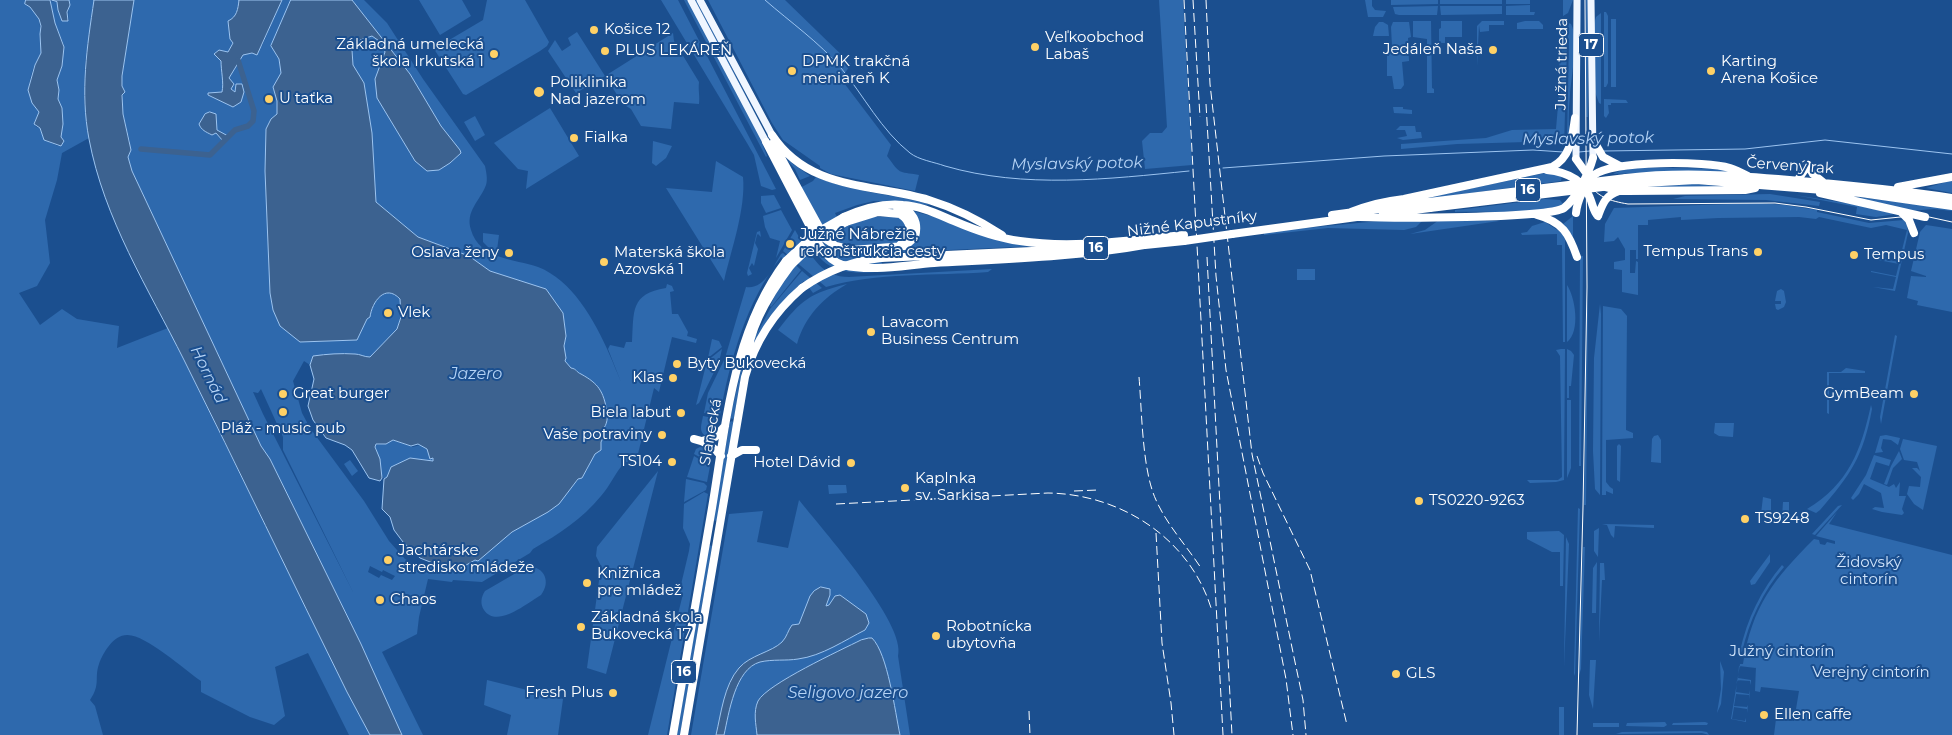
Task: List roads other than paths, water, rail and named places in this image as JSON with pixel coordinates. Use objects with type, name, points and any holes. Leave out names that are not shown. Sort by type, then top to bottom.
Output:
[{"type":"highway","points":[[1351,212],[1383,202],[1404,199],[1558,164],[1573,146],[1575,118]]},
{"type":"highway","points":[[772,135],[784,151],[796,162],[820,176],[942,204],[980,221],[1008,239]]},
{"type":"highway","points":[[772,135],[773,144],[826,240]]},
{"type":"highway","points":[[766,142],[820,246],[831,259],[840,264],[862,267],[1026,259],[1122,250],[1150,244]]},
{"type":"highway","points":[[1593,143],[1603,157],[1620,166]]},
{"type":"highway","points":[[1576,158],[1588,177],[1606,187],[1620,191],[1745,190],[1770,186]]},
{"type":"highway","points":[[1360,217],[1388,218],[1525,214],[1562,209],[1583,186],[1588,177],[1593,158]]},
{"type":"highway","points":[[1588,177],[1620,166],[1658,163],[1719,166],[1738,171],[1749,177]]},
{"type":"highway","points":[[1824,182],[1813,174],[1808,165],[1798,184],[1925,217]]},
{"type":"highway","points":[[1542,169],[1568,174],[1583,186],[1590,197],[1594,213],[1598,216],[1605,199],[1620,191]]},
{"type":"highway","name":"Červený rak","points":[[1626,181],[1675,174],[1749,177],[1952,206]]},
{"type":"highway","points":[[1888,188],[1952,176]]},
{"type":"highway","name":"Červený rak","points":[[1626,181],[1696,180],[1770,186],[1824,182],[1888,188],[1952,198]]},
{"type":"highway","name":"Nižné Kapustníky","points":[[748,367],[756,345],[784,304],[802,288],[833,270],[855,262],[881,258],[1150,244],[1351,212],[1430,205],[1626,181]]},
{"type":"highway","points":[[1576,213],[1583,186]]},
{"type":"highway","name":"16","points":[[845,219],[867,208],[905,205],[925,209],[977,230],[1008,239]]},
{"type":"highway","name":"Nižné Kapustníky","points":[[1263,227],[1360,217],[1430,205]]},
{"type":"highway","points":[[812,230],[836,246],[848,249],[905,246],[913,240],[916,222],[910,213],[902,208],[888,206]]},
{"type":"highway","points":[[1897,211],[1904,214],[1909,220],[1914,233]]},
{"type":"highway","points":[[748,367],[748,352],[758,320],[771,294],[789,263],[820,237],[845,219],[878,212],[900,214],[907,220],[910,231],[907,238],[898,247]]},
{"type":"highway","points":[[1525,214],[1546,218],[1559,225],[1567,233],[1577,257]]},
{"type":"highway","name":"Nižné Kapustníky","points":[[1008,239],[1044,243],[1084,243],[1184,238]]},
{"type":"highway","name":"Slanecká","points":[[673,735],[738,362],[750,327],[766,292],[789,263]]},
{"type":"highway","name":"Slanecká","points":[[684,735],[734,438],[748,367]]},
{"type":"highway","points":[[702,441],[715,437],[726,425]]},
{"type":"highway","points":[[731,456],[742,450],[756,450],[742,446],[734,438]]},
{"type":"highway","points":[[694,439],[702,441],[715,449],[721,456]]},
{"type":"main road","points":[[691,0],[766,142]]},
{"type":"main road","points":[[700,0],[772,135]]},
{"type":"main road","name":"Južná trieda","points":[[1575,118],[1577,0]]},
{"type":"main road","name":"Južná trieda","points":[[1590,0],[1593,158]]},
{"type":"main road","points":[[1573,146],[1576,158]]},
{"type":"water","points":[[26,0],[50,0],[55,23],[64,47],[62,66],[57,80],[58,99],[62,108],[63,124],[61,137],[64,141],[61,146],[44,140],[40,128],[34,124],[39,112],[32,103],[28,90],[35,65],[41,53],[41,26],[39,19],[30,7],[25,4]]},
{"type":"water","points":[[52,0],[69,0],[68,21],[62,21],[57,2]]},
{"type":"water","name":"Hornád","points":[[94,0],[134,0],[122,76],[122,86],[125,92],[122,95],[123,114],[131,150],[128,157],[132,171],[261,446],[270,459],[361,644],[402,735],[370,735],[116,225],[96,169],[86,121],[86,70]]},
{"type":"water","points":[[239,0],[282,0],[257,55],[252,53],[243,55],[229,78],[234,84],[231,89],[235,92],[236,84],[242,84],[244,92],[241,102],[233,107],[208,95],[208,93],[222,92],[221,61],[214,54],[219,50],[228,52],[233,43],[230,39],[228,21],[235,15]]},
{"type":"water","name":"Jazero","points":[[291,0],[352,0],[410,74],[441,126],[460,150],[461,153],[439,170],[427,171],[415,161],[377,98],[375,79],[385,52],[382,43],[372,36],[360,40],[352,50],[353,65],[364,83],[372,133],[376,202],[418,237],[469,256],[490,271],[546,289],[563,313],[566,336],[564,346],[565,361],[571,368],[592,381],[604,398],[607,418],[603,429],[605,434],[601,442],[601,450],[595,454],[582,478],[578,479],[559,504],[512,532],[478,561],[475,560],[461,568],[448,569],[420,558],[403,542],[394,530],[390,517],[382,509],[384,479],[387,477],[391,467],[410,458],[433,461],[433,458],[430,459],[427,449],[418,444],[411,446],[393,440],[386,444],[376,444],[375,447],[380,459],[382,478],[380,481],[369,478],[352,450],[345,445],[326,438],[313,420],[308,406],[314,379],[310,365],[313,356],[357,354],[370,357],[397,329],[401,317],[400,299],[389,293],[380,296],[376,300],[370,317],[367,319],[357,340],[300,342],[280,326],[273,310],[270,293],[265,171],[266,129],[271,119],[277,114],[277,101],[273,87],[281,73],[279,59],[271,46]]},
{"type":"water","points":[[210,112],[216,114],[217,130],[228,136],[223,141],[216,133],[212,135],[204,131],[199,124],[205,114]]},
{"type":"water","points":[[821,587],[830,589],[826,606],[829,605],[835,596],[840,595],[866,614],[869,623],[865,630],[816,655],[793,660],[765,661],[751,666],[739,682],[734,693],[724,735],[716,735],[724,700],[734,675],[749,660],[782,642],[792,625],[799,624],[810,596]]},
{"type":"water","name":"Seligovo jazero","points":[[872,638],[878,646],[887,670],[900,735],[757,735],[756,709],[758,701],[764,694],[805,668],[861,640]]},
{"type":"waterway","name":"Myslavský potok","points":[[765,0],[814,41],[841,68],[890,134],[910,153],[918,157],[975,173],[1005,178],[1036,180],[1097,179],[1189,171]]},
{"type":"waterway","points":[[141,149],[210,155],[235,130],[248,126],[253,121],[254,111],[238,60]]},
{"type":"waterway","name":"Myslavský potok","points":[[1604,151],[1745,149],[1825,140],[1952,154]]},
{"type":"waterway","name":"Myslavský potok","points":[[1223,168],[1384,156],[1533,150],[1563,152]]},
{"type":"waterway","name":"Myslavský potok","points":[[1579,152],[1590,151]]},
{"type":"tram line","points":[[1577,735],[1587,287],[1585,0]]},
{"type":"tram line","points":[[1586,180],[1594,190],[1604,197],[1628,204],[1775,203],[1871,220],[1920,215],[1952,222]]},
{"type":"railway","points":[[1184,0],[1223,735]]},
{"type":"railway","points":[[1193,0],[1200,117]]},
{"type":"railway","points":[[1206,0],[1210,84],[1252,454],[1303,700],[1306,735]]},
{"type":"railway","points":[[1206,104],[1216,276],[1226,370],[1286,679],[1293,735]]},
{"type":"railway","points":[[1207,257],[1232,735]]},
{"type":"railway","points":[[1139,377],[1143,440],[1151,488],[1166,518],[1201,568]]},
{"type":"railway","points":[[1257,456],[1263,473],[1310,570],[1347,725]]},
{"type":"railway","points":[[1074,491],[1098,490]]},
{"type":"railway","points":[[836,504],[1048,493],[1075,495],[1101,502],[1126,512],[1150,525],[1170,542],[1188,562],[1202,585],[1212,611]]},
{"type":"railway","points":[[1156,533],[1162,643],[1174,735]]},
{"type":"railway","points":[[1029,711],[1030,735]]},
{"type":"place","name":"Košice 12","points":[[594,30]]},
{"type":"place","name":"Veľkoobchod Labaš","points":[[1035,47]]},
{"type":"place","name":"Jedáleň Naša","points":[[1493,50]]},
{"type":"place","name":"PLUS LEKÁREŇ","points":[[605,51]]},
{"type":"place","name":"Základná umelecká škola Irkutská 1","points":[[494,54]]},
{"type":"place","name":"DPMK trakčná meniareň K","points":[[792,71]]},
{"type":"place","name":"Karting Arena Košice","points":[[1711,71]]},
{"type":"place","name":"Poliklinika Nad jazerom","points":[[539,92]]},
{"type":"place","name":"U taťka","points":[[269,99]]},
{"type":"place","name":"Fialka","points":[[574,138]]},
{"type":"place","name":"Južné Nábrežie, rekonštrukcia cesty","points":[[790,244]]},
{"type":"place","name":"Tempus Trans","points":[[1758,252]]},
{"type":"place","name":"Oslava ženy","points":[[509,253]]},
{"type":"place","name":"Tempus","points":[[1854,255]]},
{"type":"place","name":"Materská škola Azovská 1","points":[[604,262]]},
{"type":"place","name":"Vlek","points":[[388,313]]},
{"type":"place","name":"Lavacom Business Centrum","points":[[871,332]]},
{"type":"place","name":"Byty Bukovecká","points":[[677,364]]},
{"type":"place","name":"Klas","points":[[673,378]]},
{"type":"place","name":"Great burger","points":[[283,394]]},
{"type":"place","name":"GymBeam","points":[[1914,394]]},
{"type":"place","name":"Pláž - music pub","points":[[283,412]]},
{"type":"place","name":"Biela labuť","points":[[681,413]]},
{"type":"place","name":"Vaše potraviny","points":[[662,435]]},
{"type":"place","name":"TS104","points":[[672,462]]},
{"type":"place","name":"Hotel Dávid","points":[[851,463]]},
{"type":"place","name":"Kaplnka sv. Sarkisa","points":[[905,488]]},
{"type":"place","name":"TS0220-9263","points":[[1419,501]]},
{"type":"place","name":"TS9248","points":[[1745,519]]},
{"type":"place","name":"Jachtárske stredisko mládeže","points":[[388,560]]},
{"type":"place","name":"Knižnica pre mládež","points":[[587,583]]},
{"type":"place","name":"Chaos","points":[[380,600]]},
{"type":"place","name":"Základná škola Bukovecká 17","points":[[581,627]]},
{"type":"place","name":"Robotnícka ubytovňa","points":[[936,636]]},
{"type":"place","name":"GLS","points":[[1396,674]]},
{"type":"place","name":"Fresh Plus","points":[[613,693]]},
{"type":"place","name":"Ellen caffe","points":[[1764,715]]},
{"type":"park label","name":"Židovský cintorín","points":[[1869,572]]},
{"type":"park label","name":"Južný cintorín","points":[[1782,652]]},
{"type":"park label","name":"Verejný cintorín","points":[[1871,673]]}]
